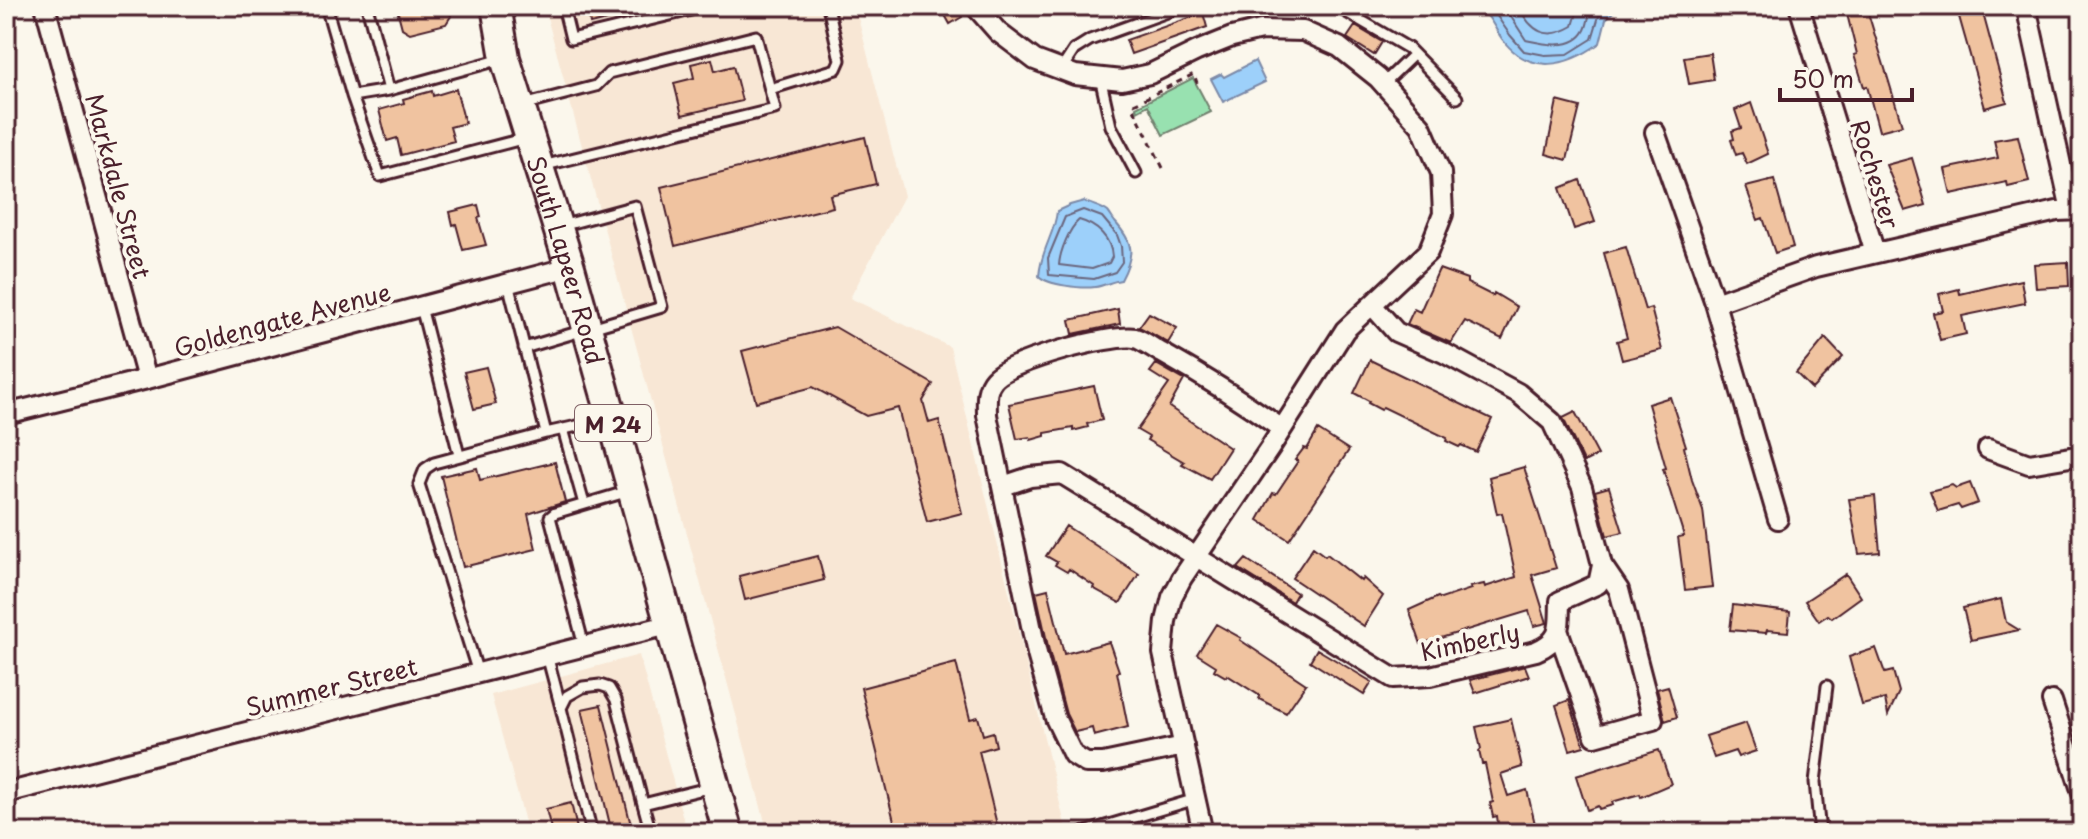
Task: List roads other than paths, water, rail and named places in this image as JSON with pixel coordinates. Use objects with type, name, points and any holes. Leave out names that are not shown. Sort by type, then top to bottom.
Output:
[{"type":"main road","name":"South Lapeer Road","points":[[495,8],[505,58],[570,267],[728,833]]},
{"type":"street","name":"Markdale Street","points":[[45,6],[147,379]]},
{"type":"street","points":[[975,6],[998,32],[1035,60],[1075,75],[1122,80],[1150,74],[1232,37],[1261,30],[1303,31],[1339,47],[1383,84],[1421,126],[1441,173],[1443,214],[1428,252],[1345,330],[1172,597],[1163,653],[1203,833]]},
{"type":"street","name":"Rochester","points":[[1799,6],[1880,252]]},
{"type":"street","points":[[1715,303],[1816,267],[2028,217],[2077,210],[2026,6]]},
{"type":"street","points":[[1655,132],[1715,303],[1778,519]]},
{"type":"street","name":"Goldengate Avenue","points":[[6,414],[570,267]]},
{"type":"street","points":[[1372,305],[1396,332],[1444,353],[1518,393],[1552,422],[1582,487],[1602,565],[1619,590],[1653,720],[1595,736],[1559,633],[1560,601],[1598,584],[1602,565]]},
{"type":"street","points":[[1184,746],[1103,763],[1086,763],[1073,755],[1055,718],[1037,654],[987,415],[986,395],[992,381],[1006,369],[1095,343],[1135,338],[1239,398],[1282,429]]},
{"type":"street","points":[[1988,449],[2029,464],[2082,455]]},
{"type":"street","name":"Kimberly","points":[[1003,486],[1030,477],[1062,474],[1393,678],[1430,676],[1536,651],[1548,645],[1559,633]]},
{"type":"street","name":"Summer Street","points":[[6,793],[668,625]]},
{"type":"street","points":[[2052,701],[2082,793]]},
{"type":"lane","points":[[326,6],[352,96],[380,176],[530,137]]},
{"type":"lane","points":[[367,6],[389,90]]},
{"type":"lane","points":[[563,6],[571,39],[708,6]]},
{"type":"lane","points":[[770,89],[836,69],[840,60],[828,6]]},
{"type":"lane","points":[[1061,70],[1074,50],[1090,40],[1184,6]]},
{"type":"lane","points":[[1336,6],[1414,54],[1457,98]]},
{"type":"lane","points":[[520,105],[596,86],[609,73],[756,36],[775,109],[539,167]]},
{"type":"lane","points":[[1383,84],[1414,54]]},
{"type":"lane","points":[[352,96],[389,90],[505,58]]},
{"type":"lane","points":[[1100,77],[1111,126],[1136,173]]},
{"type":"lane","points":[[524,348],[662,307],[635,206],[557,227]]},
{"type":"lane","points":[[508,283],[546,433]]},
{"type":"lane","points":[[421,307],[459,455]]},
{"type":"lane","points":[[478,673],[419,484],[425,469],[459,455],[612,418]]},
{"type":"lane","points":[[563,429],[584,504]]},
{"type":"lane","points":[[584,646],[550,517],[632,490]]},
{"type":"lane","points":[[547,655],[592,833]]},
{"type":"lane","points":[[561,708],[567,696],[583,687],[600,685],[609,688],[622,714],[651,833]]},
{"type":"lane","points":[[1820,833],[1815,782],[1827,686]]},
{"type":"lane","points":[[643,804],[715,786]]},
{"type":"lane","points":[[1082,833],[1196,799]]},
{"type":"water","points":[[1475,6],[1619,6],[1606,19],[1600,43],[1575,58],[1549,64],[1524,59],[1513,51],[1488,17]]},
{"type":"water","points":[[1255,61],[1265,82],[1223,102],[1211,79],[1221,74],[1224,77]]},
{"type":"water","points":[[1084,201],[1108,212],[1129,243],[1130,256],[1121,280],[1089,287],[1049,282],[1039,276],[1040,266],[1057,211]]}]
